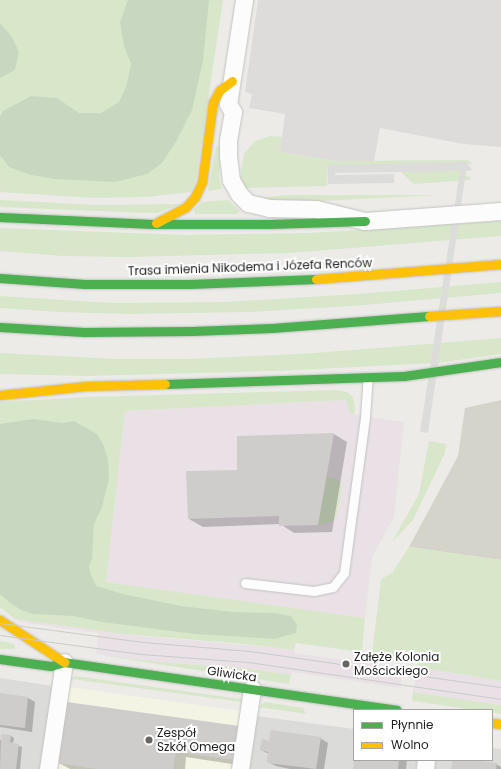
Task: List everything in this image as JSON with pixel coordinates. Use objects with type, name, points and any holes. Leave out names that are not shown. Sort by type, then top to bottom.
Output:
[{"type":"main road","points":[[154,224],[186,207],[195,197],[202,182],[213,102],[220,90],[232,81]]},
{"type":"main road","points":[[0,217],[154,224],[269,224],[365,221]]},
{"type":"main road","name":"Trasa imienia Nikodema i Józefa Renców","points":[[0,278],[85,284],[190,284],[312,279],[501,264]]},
{"type":"main road","points":[[0,327],[84,332],[192,331],[272,328],[501,311]]},
{"type":"main road","points":[[0,395],[84,386],[368,378],[439,372],[501,362]]},
{"type":"main road","points":[[33,382],[84,386]]},
{"type":"main road","name":"Gliwicka","points":[[0,620],[64,662],[390,709]]},
{"type":"main road","name":"Gliwicka","points":[[0,659],[51,666],[64,662]]},
{"type":"street","points":[[244,0],[228,104],[233,112],[228,140],[229,168],[235,187],[248,203],[269,208],[316,209],[365,221],[500,210]]},
{"type":"street","points":[[48,769],[64,662]]},
{"type":"street","points":[[240,769],[252,689]]},
{"type":"lane","points":[[245,583],[314,591],[333,587],[344,573],[366,410],[368,378]]},
{"type":"shaded area","points":[[258,0],[501,0],[501,147],[463,144],[380,128],[374,161],[337,161],[280,152],[285,114],[249,108],[252,94],[245,92]]},
{"type":"shaded area","points":[[346,400],[350,414],[404,422],[394,517],[372,557],[365,618],[106,582],[125,411]]},
{"type":"shaded area","points":[[501,400],[501,560],[409,547],[458,456],[465,408]]},
{"type":"shaded area","points":[[15,619],[141,636],[294,650],[294,653],[403,668],[400,688],[292,672],[291,675],[244,668],[158,662],[105,656],[96,653],[98,633],[20,622]]},
{"type":"shaded area","points":[[417,667],[501,681],[501,705],[413,692]]},
{"type":"shaded area","points":[[0,678],[53,686],[40,769],[0,769]]},
{"type":"shaded area","name":"Zespół Szkół Omega","points":[[69,687],[241,711],[232,769],[57,769]]},
{"type":"shaded area","points":[[257,716],[353,729],[353,761],[417,761],[416,769],[248,769]]},
{"type":"shaded area","points":[[493,748],[501,749],[501,769],[432,769],[434,761],[493,761]]},
{"type":"green space","points":[[0,0],[223,0],[196,180],[191,192],[146,197],[93,198],[0,192]]},
{"type":"green space","points":[[128,0],[209,0],[203,61],[192,110],[177,140],[162,163],[147,174],[115,182],[55,179],[31,175],[9,167],[0,155],[0,117],[3,111],[31,96],[57,98],[79,113],[101,113],[119,102],[126,87],[131,64],[124,46],[120,22]]},
{"type":"green space","points":[[0,23],[12,37],[19,52],[15,70],[0,78]]},
{"type":"green space","points":[[270,136],[282,137],[280,152],[337,161],[467,160],[474,163],[469,164],[465,169],[466,175],[471,178],[469,180],[414,184],[394,166],[328,165],[327,186],[246,188],[241,179],[244,154],[255,141]]},
{"type":"green space","points":[[219,146],[221,148],[219,178],[222,189],[208,191],[216,147]]},
{"type":"green space","points":[[285,195],[438,195],[301,202],[274,202],[258,198]]},
{"type":"green space","points":[[0,200],[97,205],[181,204],[158,213],[148,213],[0,207]]},
{"type":"green space","points":[[228,200],[240,211],[237,214],[195,214],[194,210],[201,202]]},
{"type":"green space","points":[[501,221],[501,236],[290,253],[129,257],[62,256],[0,251],[0,228],[184,235],[310,233]]},
{"type":"green space","points":[[501,282],[501,293],[353,306],[250,312],[129,314],[60,312],[0,308],[0,296],[113,303],[224,302],[359,294]]},
{"type":"green space","points":[[501,338],[501,354],[438,363],[275,371],[86,376],[0,374],[0,353],[119,359],[189,359],[315,353]]},
{"type":"green space","points":[[337,390],[347,392],[353,397],[355,407],[354,415],[350,414],[346,400],[125,411],[106,582],[365,618],[362,652],[296,643],[294,650],[245,644],[124,634],[15,619],[0,607],[0,402],[87,397]]},
{"type":"green space","points":[[33,419],[62,423],[74,421],[97,434],[104,446],[108,460],[109,479],[102,507],[94,524],[92,559],[89,566],[96,586],[123,594],[181,606],[233,612],[275,613],[291,616],[297,625],[296,633],[274,639],[195,634],[102,622],[73,616],[33,614],[23,611],[13,605],[0,594],[0,424]]},
{"type":"green space","points":[[429,441],[446,444],[445,453],[413,520],[392,542],[419,494]]},
{"type":"green space","points":[[327,477],[340,481],[342,486],[336,518],[331,522],[318,525]]},
{"type":"green space","points":[[409,547],[501,560],[501,681],[417,667],[418,660],[372,654],[381,579],[392,573]]},
{"type":"green space","points":[[0,641],[15,645],[15,649],[0,649]]},
{"type":"green space","points":[[105,656],[158,662],[244,668],[291,675],[289,684]]},
{"type":"green space","points":[[75,676],[241,699],[242,702],[71,679]]},
{"type":"green space","points":[[413,692],[501,705],[501,714],[493,712],[493,709],[468,709],[412,701]]},
{"type":"green space","points":[[265,702],[303,708],[306,714],[258,707]]},
{"type":"pier","points":[[466,162],[472,170],[466,171],[428,433],[420,432],[460,171],[335,173],[335,175],[394,174],[394,183],[328,184],[328,165]]},
{"type":"building","points":[[334,433],[318,525],[279,526],[279,516],[188,519],[186,471],[237,470],[237,436]]},
{"type":"building","points":[[0,693],[28,697],[25,728],[0,725]]},
{"type":"building","name":"Zespół Szkół Omega","points":[[67,702],[239,726],[234,760],[176,752],[173,769],[97,769],[58,763]]},
{"type":"building","points":[[271,730],[321,737],[316,769],[267,763],[268,752],[260,750],[262,739],[269,741]]},
{"type":"building","points":[[1,734],[11,735],[10,742],[19,744],[16,769],[0,769]]},
{"type":"building","points":[[354,761],[399,761],[398,769],[353,769]]},
{"type":"building","points":[[453,761],[482,761],[497,763],[496,769],[451,769]]},
{"type":"tram line","points":[[0,623],[143,642],[250,651],[501,687]]},
{"type":"tram line","points":[[0,635],[141,654],[248,662],[501,699]]},
{"type":"traffic: fast","points":[[0,217],[153,224],[269,224],[365,221]]},
{"type":"traffic: fast","points":[[0,278],[85,284],[190,284],[316,279]]},
{"type":"traffic: fast","points":[[0,327],[84,332],[192,331],[272,328],[429,316]]},
{"type":"traffic: fast","points":[[165,384],[404,376],[501,362]]},
{"type":"traffic: fast","points":[[0,659],[51,666],[64,662],[390,709]]},
{"type":"traffic: slow","points":[[156,223],[186,207],[195,197],[202,182],[213,102],[220,90],[232,81]]},
{"type":"traffic: slow","points":[[316,279],[501,264]]},
{"type":"traffic: slow","points":[[429,316],[501,311]]},
{"type":"traffic: slow","points":[[0,395],[87,386],[165,384]]},
{"type":"traffic: slow","points":[[0,620],[64,662]]},
{"type":"traffic: slow","points":[[493,723],[501,724]]},
{"type":"place","name":"Załęże Kolonia Mościckiego","points":[[346,664]]},
{"type":"place","name":"Zespół Szkół Omega","points":[[149,740]]}]
